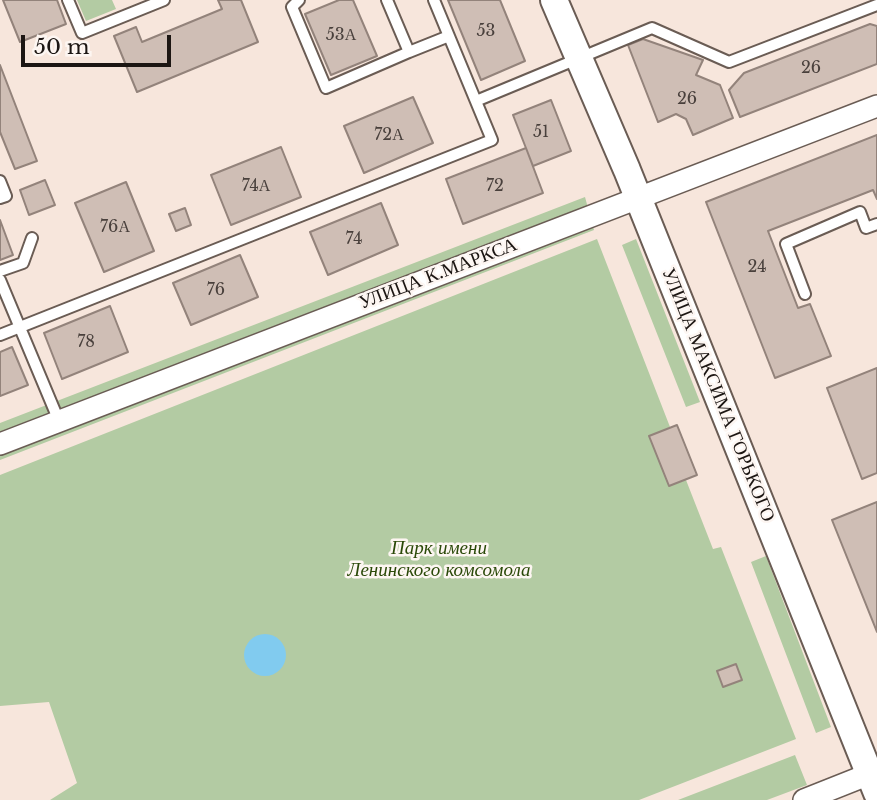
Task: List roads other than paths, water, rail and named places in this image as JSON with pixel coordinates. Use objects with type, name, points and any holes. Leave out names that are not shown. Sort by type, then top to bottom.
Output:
[{"type":"street","name":"УЛИЦА МАКСИМА ГОРЬКОГО","points":[[554,0],[638,197],[875,779]]},
{"type":"street","name":"УЛИЦА К.МАРКСА","points":[[0,444],[877,106]]},
{"type":"street","points":[[804,800],[875,779]]},
{"type":"lane","points":[[68,0],[82,33],[164,0]]},
{"type":"lane","points":[[299,0],[292,7],[326,88],[449,36]]},
{"type":"lane","points":[[387,0],[409,52]]},
{"type":"lane","points":[[0,335],[492,140],[434,0]]},
{"type":"lane","points":[[476,101],[652,29],[729,62],[877,5]]},
{"type":"lane","points":[[0,181],[6,196],[0,198]]},
{"type":"lane","points":[[805,294],[786,244],[860,212],[866,228],[877,224]]},
{"type":"lane","points":[[0,271],[23,263],[32,238]]},
{"type":"lane","points":[[0,280],[59,421]]},
{"type":"water","points":[[265,634],[280,640],[286,655],[280,670],[265,676],[250,670],[244,655],[250,640]]},
{"type":"park label","name":"Парк имени Ленинского комсомола","points":[[439,560]]}]
